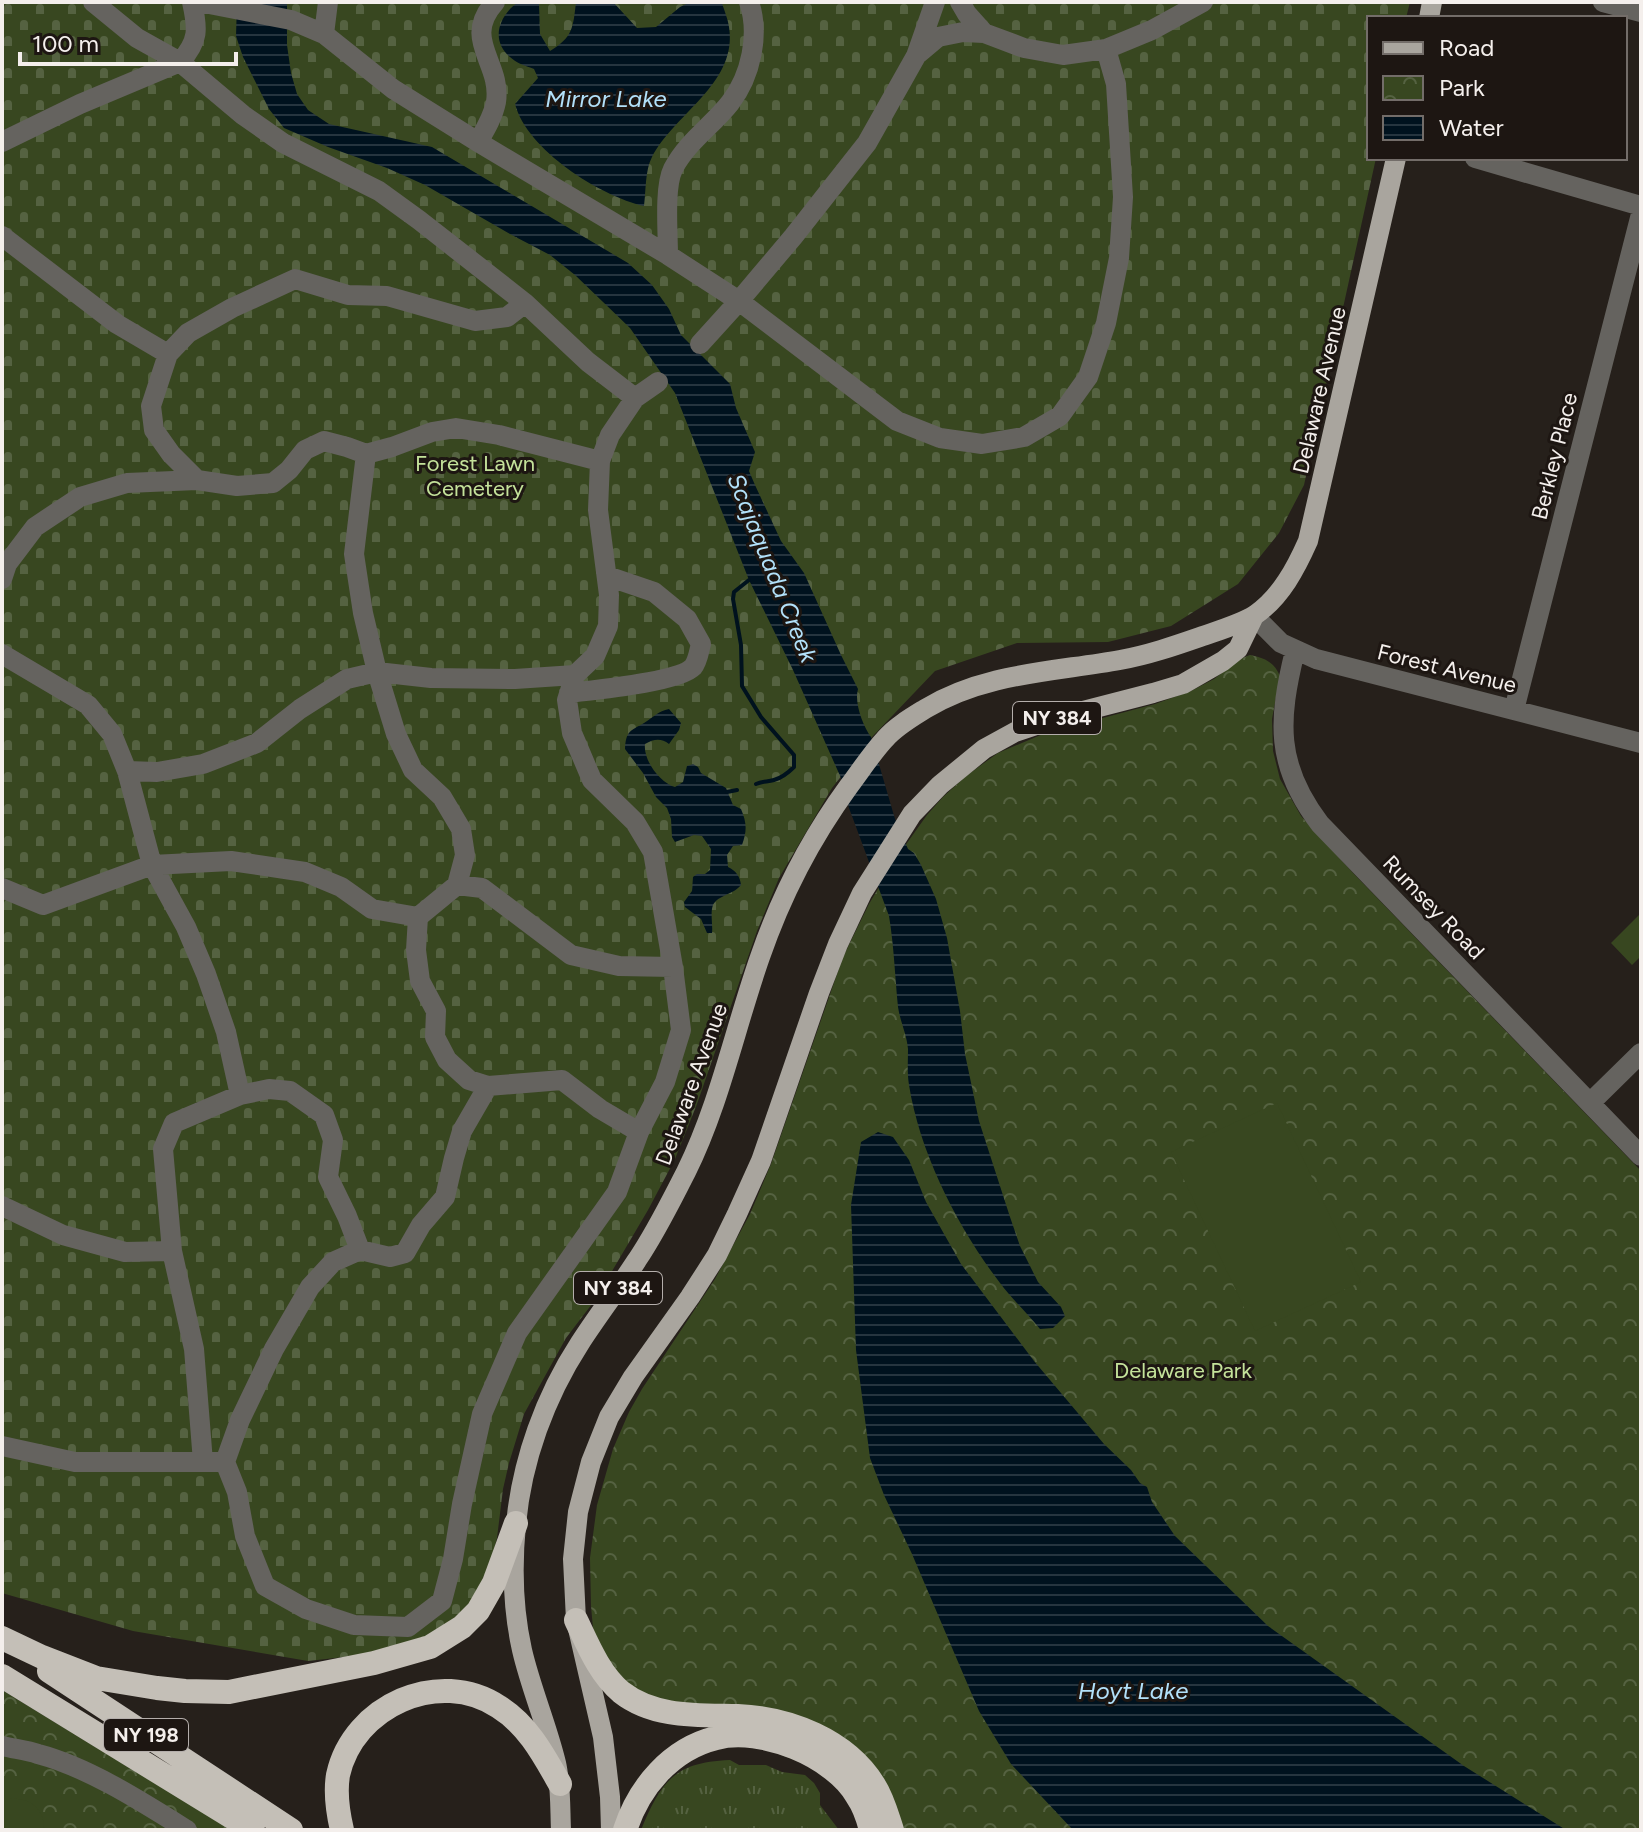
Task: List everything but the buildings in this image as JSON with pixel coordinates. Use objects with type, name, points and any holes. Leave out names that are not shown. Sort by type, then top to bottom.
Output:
[{"type":"highway","points":[[2,1638],[96,1678],[185,1691],[229,1692],[374,1663],[430,1647],[462,1627],[478,1611],[494,1583],[516,1523]]},
{"type":"highway","points":[[576,1620],[601,1670],[621,1692],[640,1703],[687,1716],[741,1716],[794,1725],[844,1751],[875,1786],[892,1830]]},
{"type":"highway","name":"NY 198","points":[[2,1638],[291,1830]]},
{"type":"highway","name":"NY 198","points":[[2,1676],[253,1830]]},
{"type":"highway","points":[[342,1830],[337,1777],[351,1742],[376,1713],[393,1703],[424,1693],[454,1691],[477,1696],[499,1706],[533,1739],[560,1784]]},
{"type":"highway","points":[[625,1830],[647,1787],[664,1764],[690,1748],[718,1737],[750,1735],[808,1753],[834,1769],[856,1793],[871,1830]]},
{"type":"main road","name":"Delaware Avenue","points":[[611,1830],[603,1737],[576,1620],[573,1559],[578,1512],[595,1451],[609,1417],[717,1255],[761,1161],[838,944],[862,893],[912,814],[959,768],[984,749],[1015,732],[1183,684],[1223,661],[1238,649],[1254,616],[1278,593],[1297,568],[1308,541],[1396,160]]},
{"type":"main road","name":"Delaware Avenue","points":[[561,1830],[560,1784],[521,1647],[513,1572],[516,1523],[527,1463],[553,1389],[578,1346],[640,1256],[687,1169],[719,1090],[772,924],[809,847],[832,809],[887,736],[953,694],[1011,676],[1124,660],[1160,651],[1254,616]]},
{"type":"street","points":[[93,2],[137,38],[180,62],[243,115],[283,143],[379,191],[525,303],[588,362],[635,398]]},
{"type":"street","points":[[2,142],[80,104],[180,62],[195,40],[197,25],[192,2]]},
{"type":"street","points":[[199,2],[291,20],[324,34],[393,89],[739,301],[897,421],[940,438],[982,444],[1024,437],[1060,416],[1088,377],[1106,323],[1119,258],[1123,197],[1116,84],[1106,49]]},
{"type":"street","points":[[324,34],[328,2]]},
{"type":"street","points":[[478,142],[490,121],[496,101],[494,77],[480,28],[486,12],[495,2]]},
{"type":"street","points":[[668,255],[671,172],[684,150],[731,102],[746,76],[753,47],[753,14],[749,2]]},
{"type":"street","points":[[700,344],[739,301],[867,143],[916,56],[935,2]]},
{"type":"street","points":[[960,2],[984,33]]},
{"type":"street","points":[[916,56],[938,37],[963,32],[984,33],[1024,48],[1063,55],[1106,49],[1152,30],[1203,2]]},
{"type":"street","points":[[1603,2],[1641,12]]},
{"type":"street","points":[[1482,160],[1641,206]]},
{"type":"street","name":"Berkley Place","points":[[1514,710],[1641,214]]},
{"type":"street","points":[[2,236],[117,324],[168,354]]},
{"type":"street","points":[[197,480],[171,454],[154,430],[151,406],[168,354],[188,333],[232,308],[295,279],[348,295],[387,296],[475,321],[507,317],[525,303]]},
{"type":"street","points":[[488,1086],[462,1131],[445,1197],[421,1225],[405,1253],[390,1257],[360,1250],[333,1262],[310,1287],[274,1349],[240,1420],[225,1462],[237,1492],[245,1536],[265,1586],[306,1609],[354,1625],[408,1627],[442,1601],[482,1414],[517,1333],[617,1192],[639,1132],[665,1082],[681,1030],[653,852],[635,822],[592,780],[572,733],[567,700],[572,684],[595,656],[608,626],[609,595],[598,510],[600,461],[610,435],[635,398],[658,382]]},
{"type":"street","points":[[2,579],[7,564],[35,527],[80,497],[127,483],[197,480],[237,486],[273,483],[289,470],[305,450],[324,441],[366,454],[432,432],[456,428],[499,435],[600,461]]},
{"type":"street","points":[[366,454],[354,554],[363,613],[377,672],[396,734],[413,770],[442,797],[461,829],[465,855],[457,885],[418,917],[416,950],[420,981],[436,1011],[435,1037],[447,1060],[469,1080],[488,1086],[562,1080],[600,1109],[639,1132]]},
{"type":"street","points":[[127,771],[157,772],[203,764],[257,743],[300,709],[347,679],[377,672],[431,678],[515,679],[572,684],[652,681],[682,674],[693,667],[701,644],[687,619],[654,592],[607,576]]},
{"type":"street","name":"Forest Avenue","points":[[1254,616],[1281,643],[1316,659],[1641,743]]},
{"type":"street","name":"Rumsey Road","points":[[1295,651],[1286,690],[1282,738],[1287,763],[1305,805],[1641,1156]]},
{"type":"street","points":[[2,654],[88,705],[112,734],[127,771],[152,865],[186,927],[206,974],[226,1032],[240,1095]]},
{"type":"street","points":[[2,888],[43,905],[152,865],[231,861],[305,872],[341,887],[372,909],[418,917]]},
{"type":"street","points":[[457,885],[482,888],[571,955],[619,966],[673,967]]},
{"type":"street","points":[[1590,1103],[1641,1053]]},
{"type":"street","points":[[203,1462],[194,1349],[172,1251],[163,1149],[174,1123],[240,1095],[269,1089],[290,1091],[324,1115],[333,1140],[328,1177],[360,1250]]},
{"type":"street","points":[[2,1206],[63,1235],[125,1252],[172,1251]]},
{"type":"street","points":[[2,1446],[75,1462],[225,1462]]},
{"type":"street","points":[[2,1746],[39,1754],[76,1768],[187,1830]]},
{"type":"green space","name":"Forest Lawn Cemetery","points":[[2,2],[1410,2],[1406,16],[1367,16],[1367,160],[1376,160],[1304,485],[1279,533],[1238,584],[1171,626],[1108,642],[1017,643],[935,671],[872,737],[832,788],[779,878],[675,1159],[595,1300],[566,1338],[524,1414],[503,1489],[491,1561],[472,1602],[449,1624],[420,1640],[362,1655],[308,1661],[133,1631],[2,1593]]},
{"type":"green space","name":"Delaware Park","points":[[1250,655],[1268,661],[1280,676],[1272,719],[1273,751],[1280,779],[1301,816],[1641,1171],[1641,1830],[898,1830],[888,1796],[657,1707],[606,1667],[593,1628],[590,1558],[597,1505],[613,1449],[642,1389],[715,1279],[750,1214],[771,1164],[843,957],[897,857],[943,797],[998,753],[1043,734],[1155,704],[1191,691]]},
{"type":"green space","points":[[1641,913],[1641,956],[1632,965],[1611,943]]},
{"type":"green space","points":[[1277,1103],[1361,1282],[1255,1331],[1171,1152]]},
{"type":"green space","points":[[2,1690],[220,1823],[231,1830],[2,1830]]},
{"type":"green space","points":[[730,1760],[739,1765],[766,1765],[782,1772],[805,1775],[814,1783],[820,1793],[820,1805],[839,1830],[641,1830],[663,1787],[672,1777],[696,1765]]},
{"type":"green space","points":[[10,1799],[24,1800],[35,1806],[42,1816],[44,1830],[2,1830],[2,1803]]},
{"type":"water","name":"Scajaquada Creek","points":[[237,2],[287,2],[287,45],[291,73],[297,94],[308,110],[329,124],[432,147],[628,263],[652,285],[669,309],[681,335],[730,384],[736,408],[755,452],[749,471],[781,541],[804,573],[858,689],[860,714],[871,737],[895,819],[936,899],[947,938],[979,1121],[1020,1246],[1038,1282],[1061,1307],[1065,1316],[1053,1328],[1040,1329],[984,1262],[956,1214],[932,1163],[914,1111],[909,1085],[908,1049],[898,1007],[889,916],[841,778],[749,580],[675,393],[630,328],[550,255],[425,185],[284,128],[269,109],[243,57],[236,36]]},
{"type":"water","name":"Mirror Lake","points":[[518,2],[539,4],[540,34],[550,51],[570,31],[576,2],[613,2],[637,28],[656,27],[690,2],[722,3],[729,27],[729,47],[724,65],[715,81],[662,141],[652,157],[644,206],[607,192],[568,168],[549,154],[522,121],[515,104],[538,78],[534,69],[510,57],[499,36],[502,21]]},
{"type":"water","points":[[669,709],[681,723],[669,744],[657,740],[645,744],[654,770],[675,787],[683,782],[687,766],[693,764],[701,773],[726,788],[733,805],[741,809],[745,823],[742,845],[733,846],[727,855],[728,867],[737,874],[741,885],[713,905],[712,933],[707,933],[701,919],[685,907],[684,902],[692,891],[693,877],[710,870],[711,849],[702,836],[694,835],[675,842],[667,808],[656,797],[625,749],[626,738],[632,730]]},
{"type":"water","name":"Hoyt Lake","points":[[878,1132],[893,1137],[909,1160],[926,1202],[961,1264],[1034,1361],[1104,1444],[1147,1487],[1152,1502],[1175,1536],[1268,1626],[1464,1766],[1566,1830],[1073,1830],[1011,1764],[979,1711],[870,1458],[856,1350],[851,1205],[861,1142]]},
{"type":"waterway","name":"Scajaquada Creek","points":[[749,580],[734,592],[733,599],[741,645],[742,686],[761,717],[794,755],[794,767],[787,773],[756,784]]},
{"type":"waterway","points":[[727,792],[737,790]]}]
